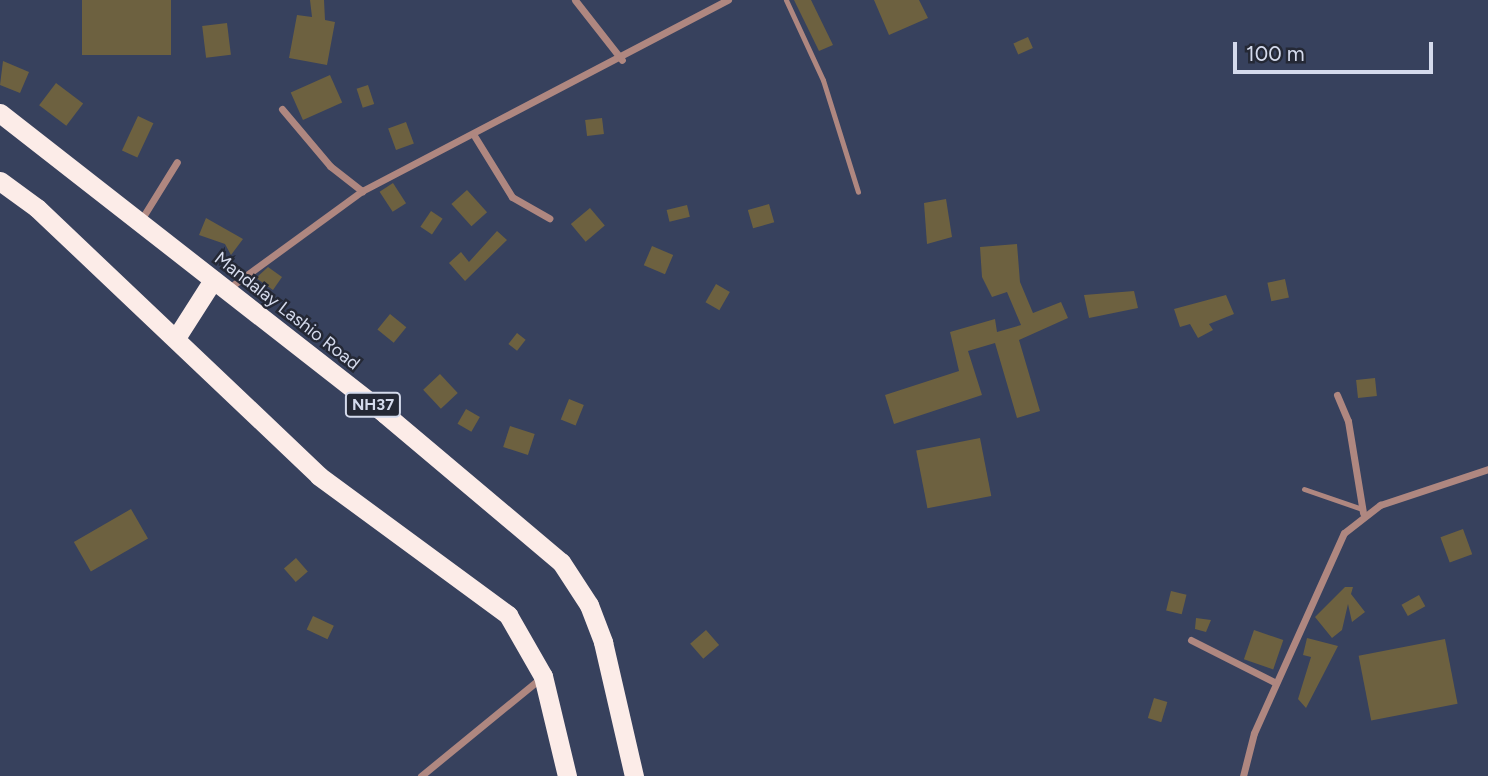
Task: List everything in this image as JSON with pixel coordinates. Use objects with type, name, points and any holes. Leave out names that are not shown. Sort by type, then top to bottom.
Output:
[{"type":"highway","name":"Mandalay Lashio Road","points":[[0,113],[219,285],[561,562],[589,604],[603,642],[634,776]]},
{"type":"highway","points":[[0,181],[176,338],[343,496],[453,569],[508,615],[544,676],[567,776]]},
{"type":"highway","points":[[176,338],[219,285]]},
{"type":"street","points":[[575,0],[622,61]]},
{"type":"street","points":[[219,285],[362,191],[475,137],[622,61],[728,0]]},
{"type":"street","points":[[282,109],[330,166],[362,191]]},
{"type":"street","points":[[475,137],[512,198],[550,218]]},
{"type":"street","points":[[139,223],[177,162]]},
{"type":"street","points":[[1337,396],[1350,431],[1363,511]]},
{"type":"street","points":[[1243,776],[1276,683],[1328,557],[1363,511],[1488,469]]},
{"type":"street","points":[[1191,640],[1276,683]]},
{"type":"street","points":[[421,776],[544,676]]},
{"type":"lane","points":[[786,0],[823,80],[858,192]]},
{"type":"lane","points":[[1304,489],[1363,511]]},
{"type":"building","points":[[82,0],[171,0],[171,55],[82,55]]},
{"type":"building","points":[[310,0],[324,0],[325,20],[335,22],[327,65],[289,58],[297,15],[312,17]]},
{"type":"building","points":[[794,0],[811,0],[833,45],[819,51]]},
{"type":"building","points":[[874,0],[919,0],[928,18],[889,35]]},
{"type":"building","points":[[227,23],[231,55],[206,58],[202,26]]},
{"type":"building","points":[[1028,37],[1033,48],[1018,54],[1013,44]]},
{"type":"building","points":[[3,61],[29,72],[20,93],[0,85]]},
{"type":"building","points":[[330,75],[342,102],[303,120],[291,92]]},
{"type":"building","points":[[56,83],[83,103],[66,126],[39,105]]},
{"type":"building","points":[[368,85],[374,104],[363,108],[357,89]]},
{"type":"building","points":[[138,116],[153,123],[137,158],[122,150]]},
{"type":"building","points":[[602,118],[604,134],[587,136],[585,120]]},
{"type":"building","points":[[406,122],[414,144],[396,150],[388,128]]},
{"type":"building","points":[[393,183],[406,203],[393,212],[380,192]]},
{"type":"building","points":[[467,190],[487,212],[471,226],[451,204]]},
{"type":"building","points":[[946,199],[952,237],[927,244],[924,203]]},
{"type":"building","points":[[769,204],[774,222],[753,228],[748,210]]},
{"type":"building","points":[[687,205],[690,217],[670,222],[667,210]]},
{"type":"building","points":[[590,208],[605,226],[586,242],[571,224]]},
{"type":"building","points":[[431,211],[443,219],[432,235],[420,227]]},
{"type":"building","points":[[206,218],[243,239],[231,255],[225,244],[199,235]]},
{"type":"building","points":[[497,231],[507,240],[465,281],[449,263],[461,252],[469,262]]},
{"type":"building","points":[[1017,244],[1020,282],[1033,313],[1061,302],[1068,318],[1019,340],[1040,411],[1017,418],[995,343],[968,351],[982,395],[894,424],[885,395],[959,371],[950,332],[995,319],[997,332],[1021,325],[1007,292],[992,297],[982,277],[980,247]]},
{"type":"building","points":[[652,246],[673,255],[665,274],[644,265]]},
{"type":"building","points":[[268,267],[282,277],[273,290],[256,278]]},
{"type":"building","points":[[1285,279],[1289,298],[1271,301],[1267,283]]},
{"type":"building","points":[[716,284],[730,292],[719,310],[706,302]]},
{"type":"building","points":[[1134,291],[1138,308],[1089,318],[1084,295]]},
{"type":"building","points":[[1226,295],[1234,314],[1209,324],[1213,330],[1198,338],[1190,324],[1180,327],[1174,309]]},
{"type":"building","points":[[390,314],[406,327],[394,343],[377,330]]},
{"type":"building","points":[[517,333],[526,340],[517,351],[508,344]]},
{"type":"building","points":[[440,374],[458,393],[441,409],[423,390]]},
{"type":"building","points":[[1375,378],[1377,396],[1358,398],[1356,380]]},
{"type":"building","points":[[569,399],[584,405],[576,425],[561,419]]},
{"type":"building","points":[[466,409],[480,417],[471,432],[458,424]]},
{"type":"building","points":[[510,426],[535,434],[528,455],[503,447]]},
{"type":"building","points":[[980,438],[991,496],[927,508],[916,450]]},
{"type":"building","points":[[131,509],[148,538],[91,571],[74,542]]},
{"type":"building","points":[[1463,529],[1472,554],[1450,563],[1440,537]]},
{"type":"building","points":[[296,558],[308,572],[296,582],[284,568]]},
{"type":"building","points":[[1345,587],[1353,587],[1351,594],[1365,612],[1352,622],[1348,604],[1342,630],[1332,638],[1315,617]]},
{"type":"building","points":[[1171,591],[1187,595],[1182,614],[1166,610]]},
{"type":"building","points":[[1419,595],[1425,606],[1408,616],[1402,605]]},
{"type":"building","points":[[313,616],[334,626],[328,639],[307,630]]},
{"type":"building","points":[[1196,618],[1211,620],[1206,632],[1195,629]]},
{"type":"building","points":[[706,630],[719,645],[703,659],[690,644]]},
{"type":"building","points":[[1254,630],[1283,640],[1273,669],[1244,659]]},
{"type":"building","points":[[1307,638],[1338,646],[1306,708],[1298,699],[1311,657],[1303,655]]},
{"type":"building","points":[[1445,639],[1458,704],[1371,721],[1359,656]]},
{"type":"building","points":[[1154,698],[1167,702],[1161,722],[1148,718]]}]
